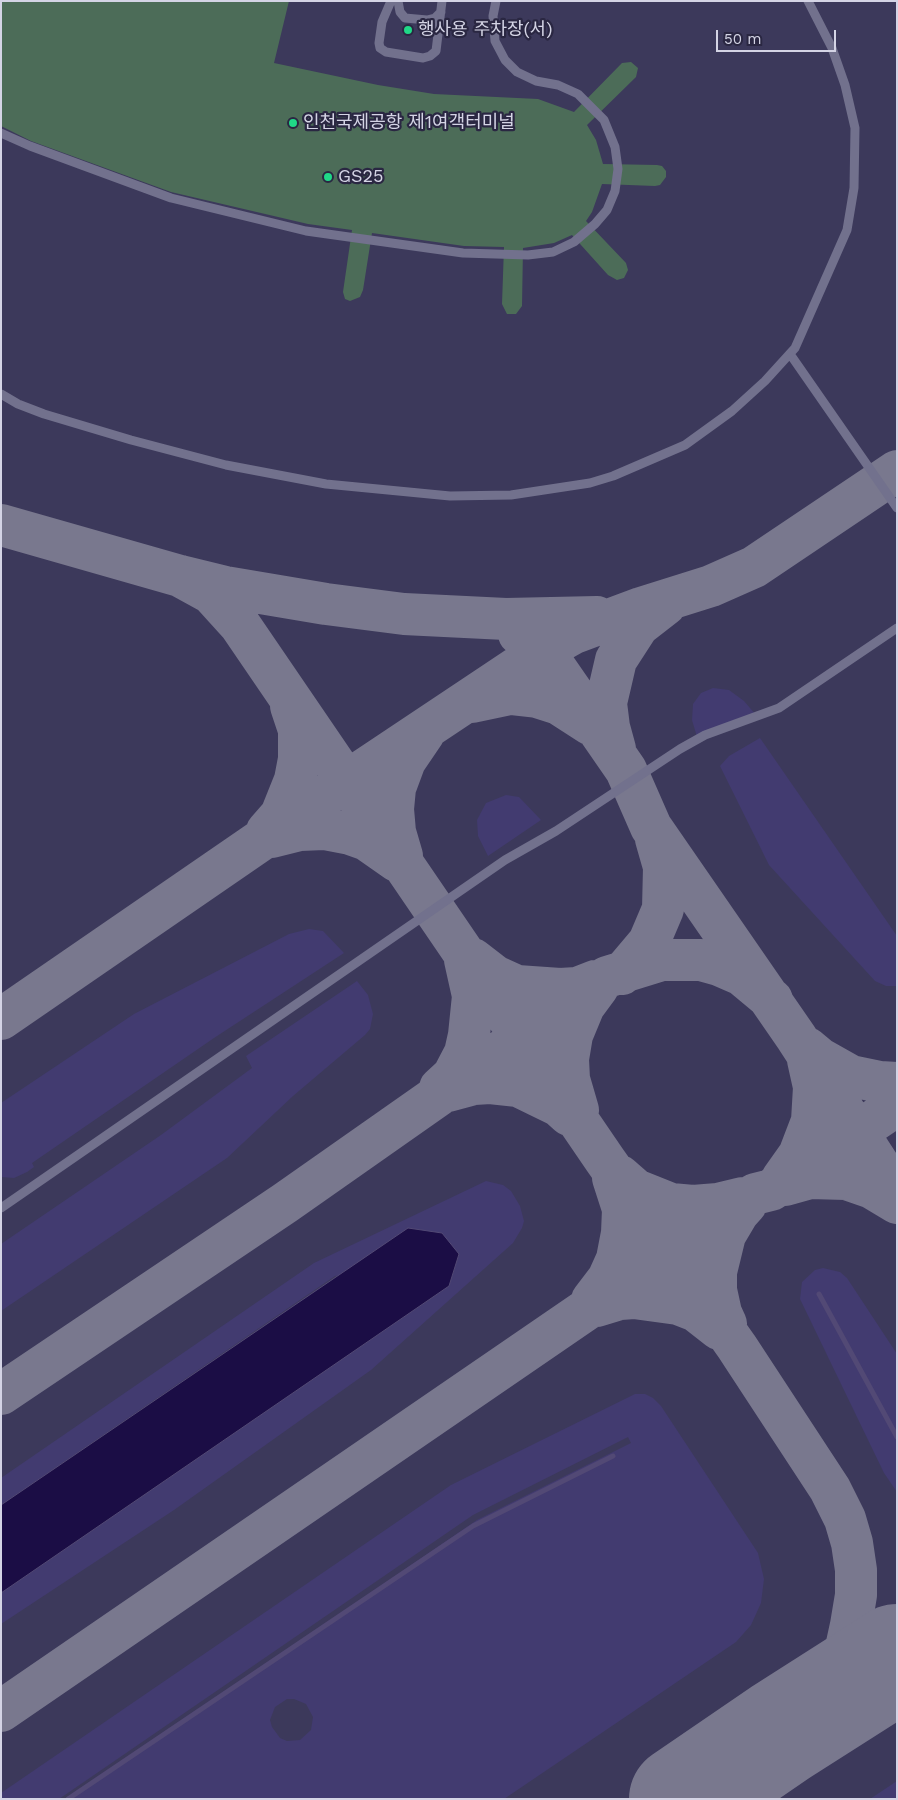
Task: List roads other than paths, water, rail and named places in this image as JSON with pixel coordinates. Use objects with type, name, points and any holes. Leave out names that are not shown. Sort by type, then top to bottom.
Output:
[{"type":"lane","points":[[391,1],[382,22],[380,48],[386,52],[423,58],[430,56],[436,50],[442,1]]},
{"type":"lane","points":[[398,1],[400,12],[405,18],[427,20],[435,18],[440,12]]},
{"type":"lane","points":[[1,133],[30,146],[171,198],[306,231],[463,253],[528,255],[553,252],[574,242],[595,224],[607,210],[615,191],[618,169],[615,147],[604,120],[578,94],[558,85],[536,81],[518,72],[505,60],[495,41],[492,1]]},
{"type":"lane","points":[[493,16],[496,1]]},
{"type":"lane","points":[[1,394],[18,404],[44,414],[131,440],[226,465],[326,484],[450,496],[486,497],[534,493],[590,483],[613,476],[686,445],[732,411],[795,348],[847,230],[854,188],[855,128],[845,85],[832,48],[808,1]]},
{"type":"lane","points":[[790,354],[897,508]]},
{"type":"lane","points":[[1,1208],[505,860],[556,831],[680,749],[705,735],[779,708],[897,628]]},
{"type":"waterway","points":[[819,1294],[897,1437]]},
{"type":"waterway","points":[[68,1799],[473,1526],[613,1456]]},
{"type":"place","name":"행사용 주차장(서)","points":[[408,30]]},
{"type":"place","name":"인천국제공항 제1여객터미널","points":[[293,123]]},
{"type":"place","name":"GS25","points":[[328,177]]}]
